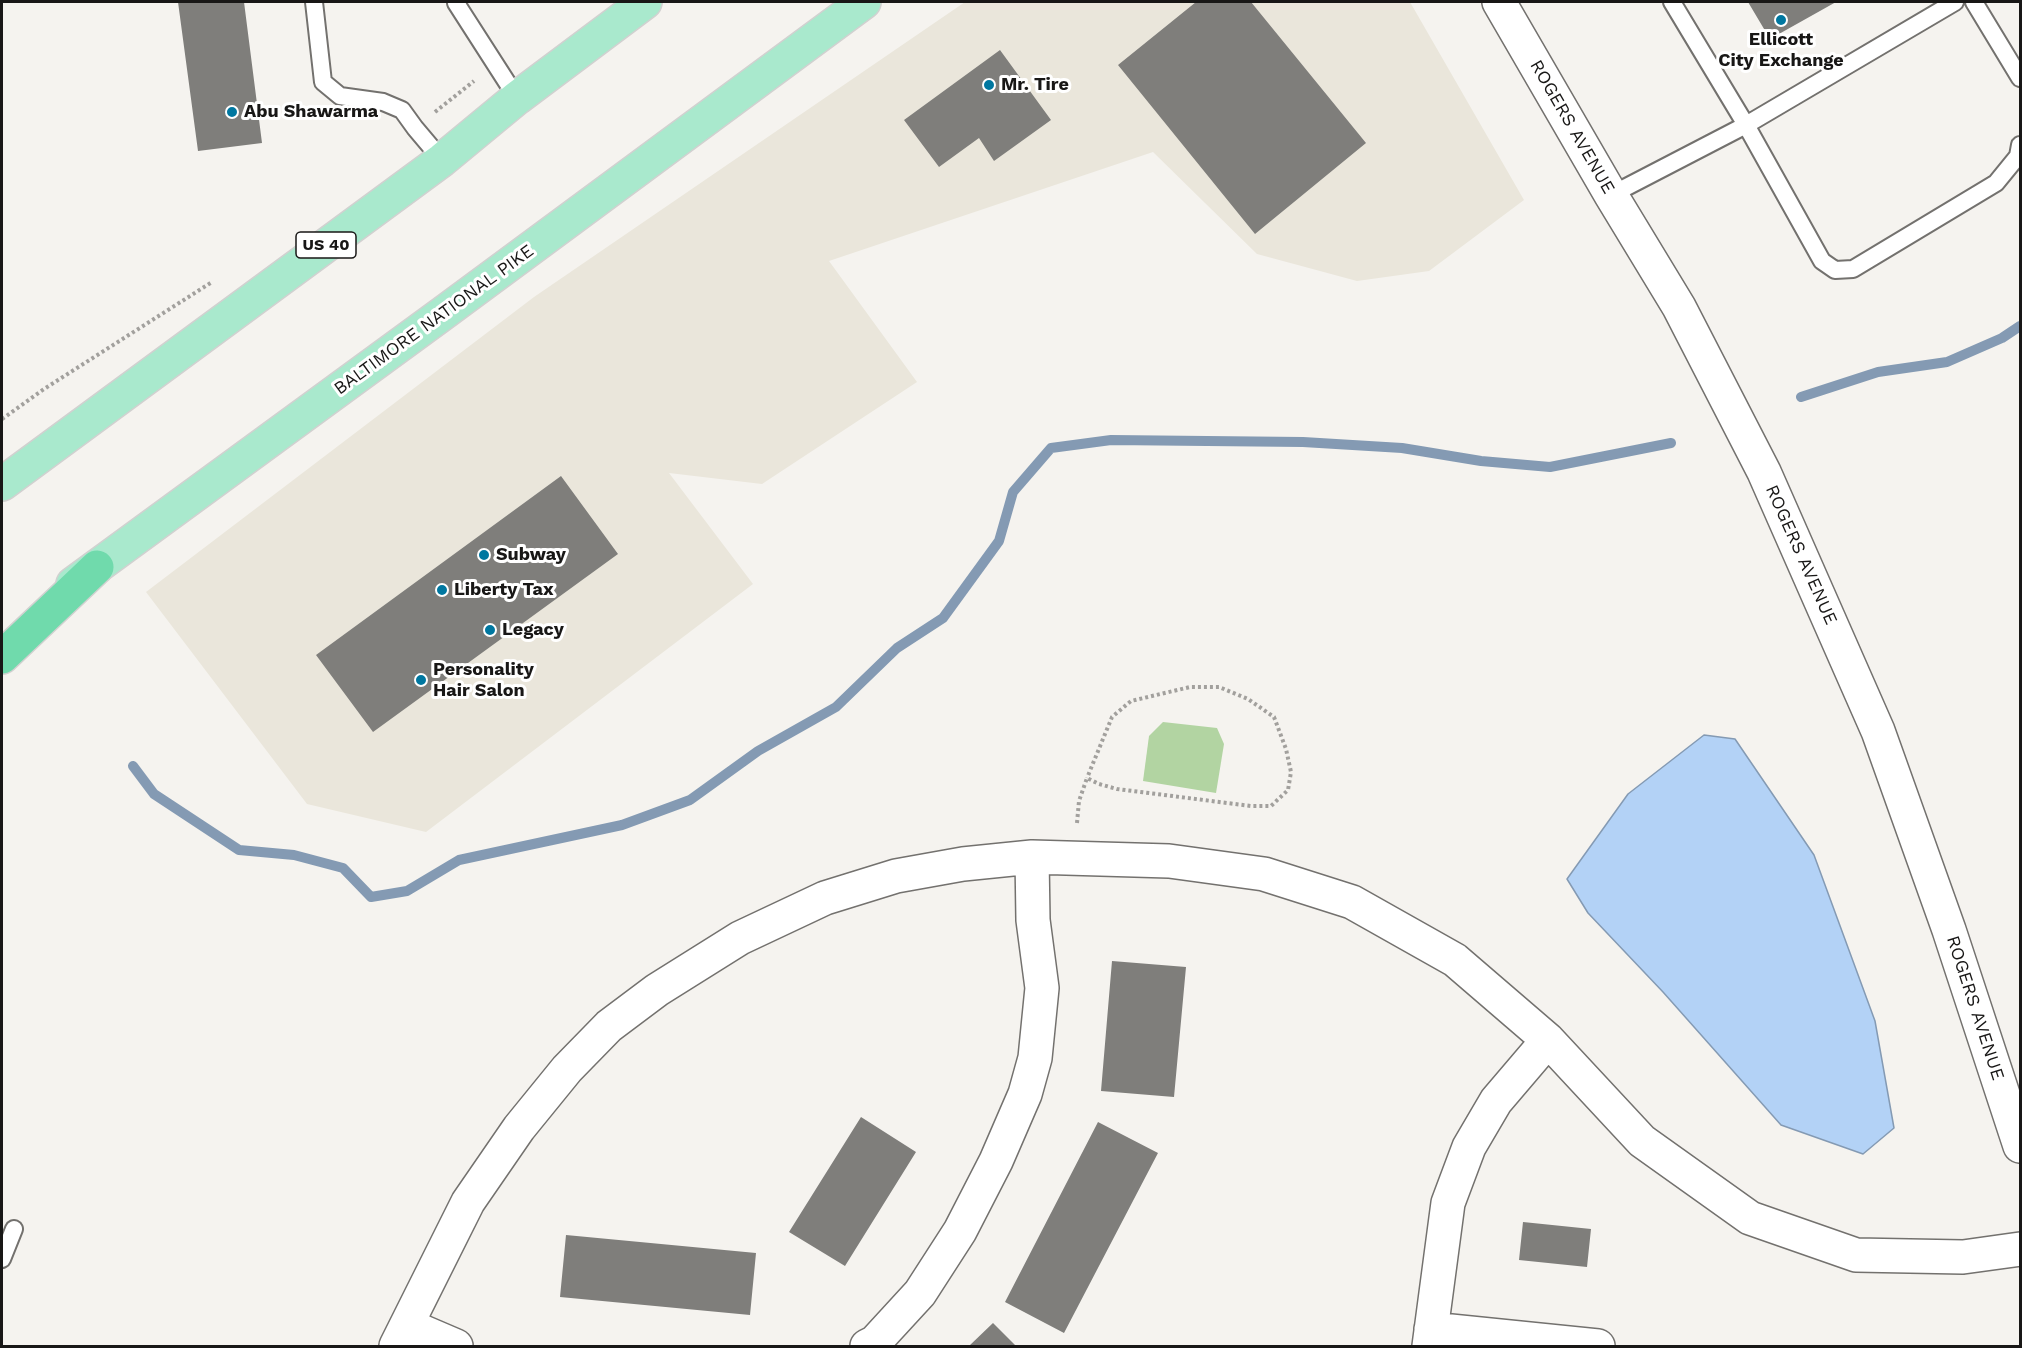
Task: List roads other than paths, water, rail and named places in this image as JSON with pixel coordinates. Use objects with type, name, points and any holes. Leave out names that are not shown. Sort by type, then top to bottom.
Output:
[{"type":"highway","points":[[2,657],[97,567]]},
{"type":"main road","name":"US 40","points":[[5,480],[442,160],[517,98],[645,2]]},
{"type":"main road","name":"BALTIMORE NATIONAL PIKE","points":[[2,637],[864,2]]},
{"type":"street","name":"ROGERS AVENUE","points":[[1499,2],[1679,307],[1764,472],[1878,731],[1949,930],[2020,1146]]},
{"type":"street","points":[[867,1347],[875,1342],[920,1293],[960,1231],[996,1161],[1025,1094],[1035,1058],[1042,988],[1034,920],[1032,856]]},
{"type":"street","points":[[456,1347],[402,1336],[468,1202],[519,1128],[567,1069],[609,1026],[657,990],[740,938],[825,898],[896,876],[963,864],[1032,856],[1169,861],[1264,874],[1352,902],[1455,960],[1548,1040],[1642,1141],[1749,1218],[1856,1255],[1963,1257],[2020,1249]]},
{"type":"street","points":[[1548,1040],[1496,1101],[1469,1147],[1448,1203],[1430,1338],[1598,1347]]},
{"type":"lane","points":[[314,2],[323,82],[340,96],[383,102],[402,110],[442,160]]},
{"type":"lane","points":[[458,2],[456,3],[517,98]]},
{"type":"lane","points":[[1672,2],[1746,125],[1822,261],[1835,270],[1852,269],[1996,183],[2018,156],[2020,145]]},
{"type":"lane","points":[[1611,195],[1746,125],[1955,2]]},
{"type":"lane","points":[[1974,2],[2020,78]]},
{"type":"lane","points":[[2,1259],[14,1229]]},
{"type":"water","points":[[1704,735],[1735,739],[1814,855],[1875,1021],[1894,1128],[1863,1154],[1781,1125],[1663,992],[1588,913],[1567,879],[1628,794]]},
{"type":"waterway","points":[[1801,397],[1878,372],[1947,362],[2002,338],[2020,326]]},
{"type":"waterway","points":[[133,766],[154,794],[239,850],[294,855],[343,868],[371,897],[407,891],[459,860],[622,825],[690,800],[758,751],[836,707],[897,648],[943,618],[999,541],[1013,492],[1051,448],[1111,440],[1303,442],[1402,448],[1481,461],[1550,467],[1671,443]]},
{"type":"place","name":"Ellicott City Exchange","points":[[1781,20]]},
{"type":"place","name":"Mr. Tire","points":[[989,85]]},
{"type":"place","name":"Abu Shawarma","points":[[232,112]]},
{"type":"place","name":"Subway","points":[[484,555]]},
{"type":"place","name":"Liberty Tax","points":[[442,590]]},
{"type":"place","name":"Legacy","points":[[490,630]]},
{"type":"place","name":"Personality Hair Salon","points":[[421,680]]}]
